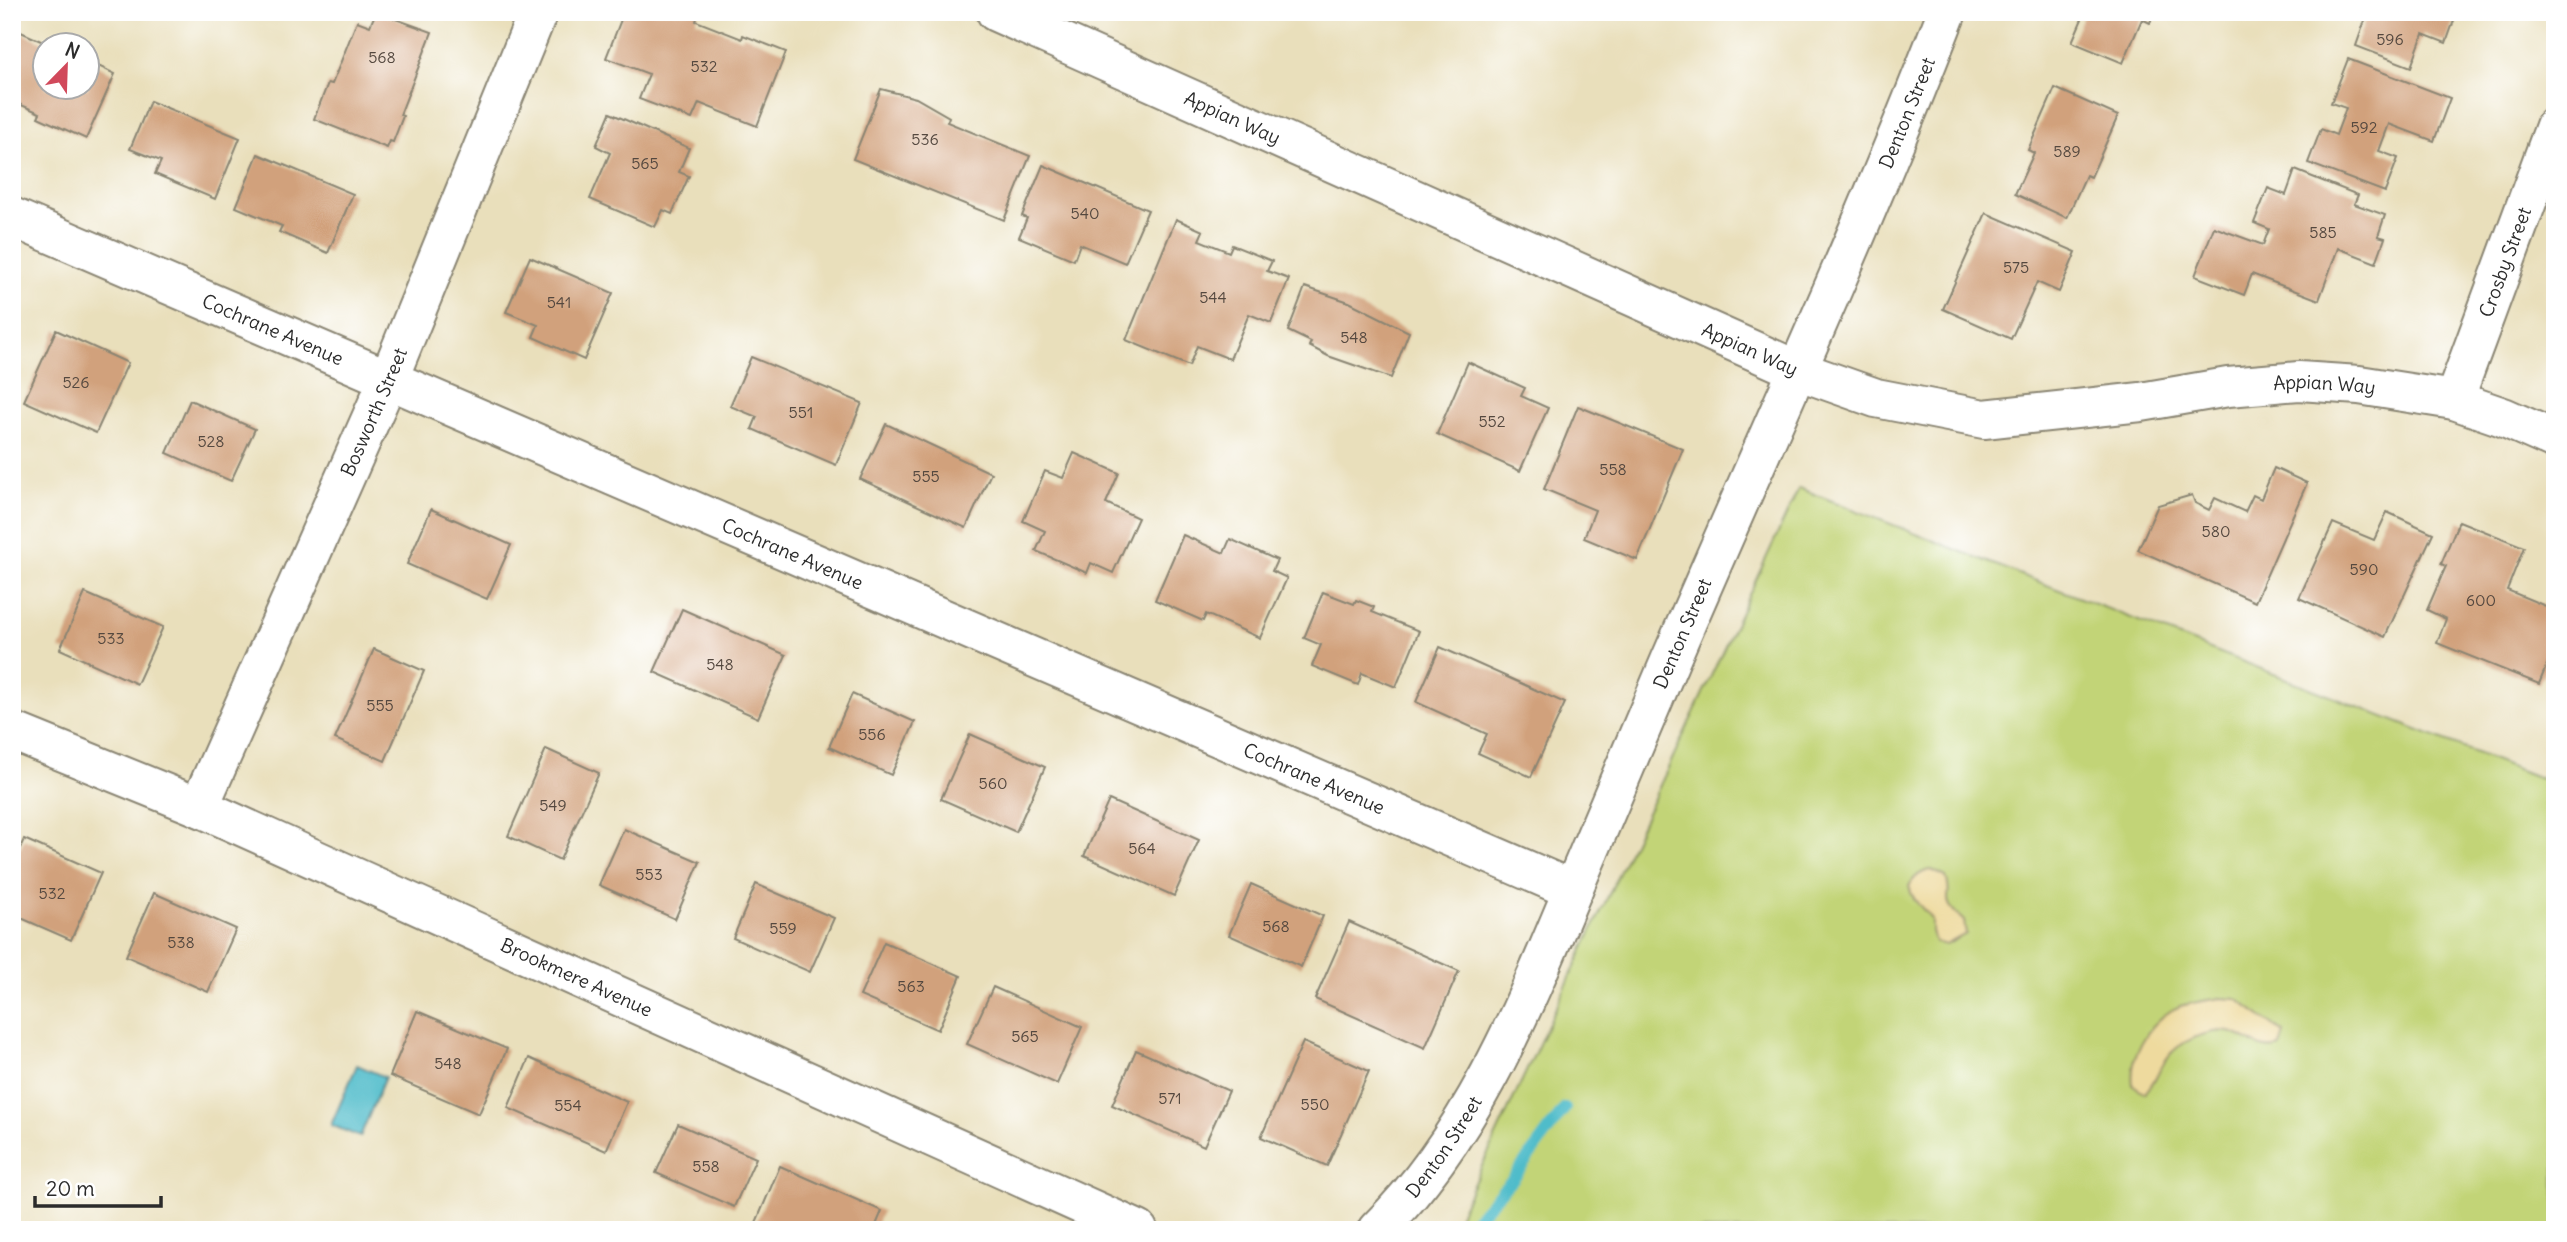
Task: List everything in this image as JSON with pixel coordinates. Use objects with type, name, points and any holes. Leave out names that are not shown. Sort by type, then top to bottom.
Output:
[{"type":"street","name":"Bosworth Street","points":[[199,807],[389,378],[538,12]]},
{"type":"street","name":"Appian Way","points":[[996,12],[1797,370],[1876,398],[1984,419],[2141,402],[2228,387],[2299,381],[2359,385],[2454,400],[2503,417],[2555,440]]},
{"type":"street","name":"Denton Street","points":[[1377,1230],[1400,1207],[1433,1166],[1476,1096],[1521,1014],[1947,12]]},
{"type":"street","name":"Crosby Street","points":[[2454,400],[2555,126]]},
{"type":"street","name":"Cochrane Avenue","points":[[12,217],[1573,890]]},
{"type":"street","name":"Brookmere Avenue","points":[[12,731],[199,807],[1138,1230]]},
{"type":"green space","points":[[1799,488],[2555,784],[2555,1230],[1452,1230]]},
{"type":"sand","points":[[1932,870],[1946,877],[1948,902],[1964,921],[1966,934],[1946,945],[1935,942],[1932,919],[1915,900],[1909,886],[1918,875]]},
{"type":"sand","points":[[2220,998],[2237,999],[2284,1033],[2280,1047],[2265,1048],[2229,1032],[2210,1033],[2191,1039],[2175,1050],[2145,1093],[2133,1085],[2137,1053],[2148,1033],[2163,1016],[2189,1003]]},
{"type":"water","points":[[357,1065],[385,1077],[360,1137],[331,1125]]},
{"type":"building","points":[[376,12],[432,32],[400,115],[403,116],[393,142],[390,141],[387,148],[314,119],[328,83],[332,84],[357,21],[370,26]]},
{"type":"building","points":[[624,12],[699,12],[696,21],[786,52],[757,126],[699,103],[692,119],[639,99],[649,74],[606,58]]},
{"type":"building","points":[[2085,12],[2154,12],[2150,23],[2142,19],[2123,63],[2072,42]]},
{"type":"building","points":[[2368,12],[2457,12],[2446,43],[2423,34],[2411,67],[2356,46]]},
{"type":"building","points":[[12,28],[32,37],[32,102],[102,102],[102,68],[115,74],[86,139],[38,117],[40,113],[12,101]]},
{"type":"building","points":[[2348,59],[2450,98],[2434,141],[2389,124],[2379,151],[2398,158],[2385,192],[2308,163],[2321,129],[2336,135],[2346,108],[2331,103]]},
{"type":"building","points":[[2055,88],[2118,116],[2091,177],[2086,175],[2067,218],[2015,194],[2034,153],[2028,150]]},
{"type":"building","points":[[881,89],[916,98],[949,117],[947,122],[1030,156],[1004,220],[853,159]]},
{"type":"building","points":[[150,101],[240,138],[215,199],[155,174],[161,161],[130,149]]},
{"type":"building","points":[[610,113],[689,148],[679,172],[689,176],[672,214],[663,210],[655,227],[590,199],[610,153],[596,146]]},
{"type":"building","points":[[258,154],[353,194],[328,253],[279,232],[282,226],[236,207]]},
{"type":"building","points":[[1043,165],[1148,210],[1125,263],[1080,244],[1074,260],[1019,237],[1027,218],[1022,216]]},
{"type":"building","points":[[2295,170],[2358,195],[2354,204],[2385,215],[2378,236],[2385,238],[2376,263],[2338,248],[2319,300],[2252,274],[2244,295],[2195,276],[2214,227],[2263,245],[2269,229],[2254,223],[2268,188],[2286,195]]},
{"type":"building","points":[[1986,213],[2076,252],[2059,292],[2037,282],[2011,339],[1943,309]]},
{"type":"building","points":[[1176,219],[1203,231],[1199,240],[1229,252],[1232,245],[1272,261],[1267,271],[1289,279],[1271,323],[1249,314],[1230,359],[1197,346],[1189,366],[1126,340]]},
{"type":"building","points":[[530,257],[613,293],[584,360],[533,337],[538,325],[506,312]]},
{"type":"building","points":[[1305,287],[1349,302],[1409,332],[1391,378],[1328,356],[1309,346],[1311,342],[1288,331]]},
{"type":"building","points":[[56,330],[128,363],[96,433],[24,401]]},
{"type":"building","points":[[751,357],[862,403],[836,465],[752,429],[757,417],[730,406]]},
{"type":"building","points":[[1468,362],[1525,388],[1521,396],[1548,408],[1520,471],[1437,434]]},
{"type":"building","points":[[190,400],[255,429],[231,481],[167,453]]},
{"type":"building","points":[[1578,406],[1683,449],[1637,560],[1584,538],[1595,510],[1544,489]]},
{"type":"building","points":[[886,424],[991,473],[966,528],[860,479]]},
{"type":"building","points":[[1074,453],[1119,473],[1106,503],[1138,518],[1113,573],[1091,563],[1087,573],[1036,551],[1045,531],[1023,521],[1045,471],[1063,478]]},
{"type":"building","points":[[2274,468],[2307,483],[2255,602],[2138,550],[2158,505],[2192,495],[2195,503],[2209,510],[2215,498],[2245,512],[2253,495],[2261,499]]},
{"type":"building","points":[[431,509],[511,545],[487,599],[407,564]]},
{"type":"building","points":[[2387,512],[2433,533],[2385,637],[2299,598],[2333,523],[2374,540]]},
{"type":"building","points":[[2459,521],[2524,547],[2507,590],[2555,610],[2555,645],[2539,684],[2437,643],[2446,619],[2427,610],[2446,566],[2441,564]]},
{"type":"building","points":[[1183,535],[1224,553],[1230,539],[1277,560],[1272,571],[1287,578],[1260,638],[1206,614],[1203,621],[1155,600]]},
{"type":"building","points":[[1323,592],[1354,604],[1356,600],[1374,607],[1372,612],[1419,631],[1396,687],[1362,673],[1358,685],[1312,666],[1321,645],[1304,638]]},
{"type":"building","points":[[85,593],[163,627],[137,684],[60,649]]},
{"type":"building","points":[[682,609],[786,655],[758,718],[654,672]]},
{"type":"building","points":[[1440,647],[1565,703],[1531,777],[1478,753],[1487,734],[1416,702]]},
{"type":"building","points":[[374,649],[424,671],[385,761],[335,739]]},
{"type":"building","points":[[852,694],[915,722],[891,775],[829,747]]},
{"type":"building","points":[[970,734],[1045,767],[1016,832],[941,799]]},
{"type":"building","points":[[546,749],[599,773],[560,860],[508,836]]},
{"type":"building","points":[[1109,800],[1199,840],[1174,896],[1084,856]]},
{"type":"building","points":[[624,829],[700,862],[675,919],[599,885]]},
{"type":"building","points":[[24,839],[101,873],[71,940],[12,914],[12,867]]},
{"type":"building","points":[[756,884],[834,918],[810,972],[733,938]]},
{"type":"building","points":[[1251,884],[1323,916],[1301,967],[1229,935]]},
{"type":"building","points":[[154,893],[236,929],[208,992],[126,956]]},
{"type":"building","points":[[1349,922],[1459,971],[1425,1048],[1315,999]]},
{"type":"building","points":[[884,942],[961,976],[938,1030],[860,996]]},
{"type":"building","points":[[993,987],[1082,1027],[1057,1084],[967,1044]]},
{"type":"building","points":[[417,1011],[507,1049],[479,1114],[390,1076]]},
{"type":"building","points":[[1303,1042],[1369,1071],[1327,1166],[1261,1137]]},
{"type":"building","points":[[1136,1050],[1229,1091],[1204,1146],[1112,1105]]},
{"type":"building","points":[[529,1058],[627,1102],[606,1151],[508,1108]]},
{"type":"building","points":[[678,1124],[756,1158],[734,1207],[656,1173]]},
{"type":"building","points":[[780,1166],[882,1211],[874,1230],[766,1230],[755,1225]]},
{"type":"waterway","points":[[1465,1230],[1512,1180],[1565,1108]]}]
